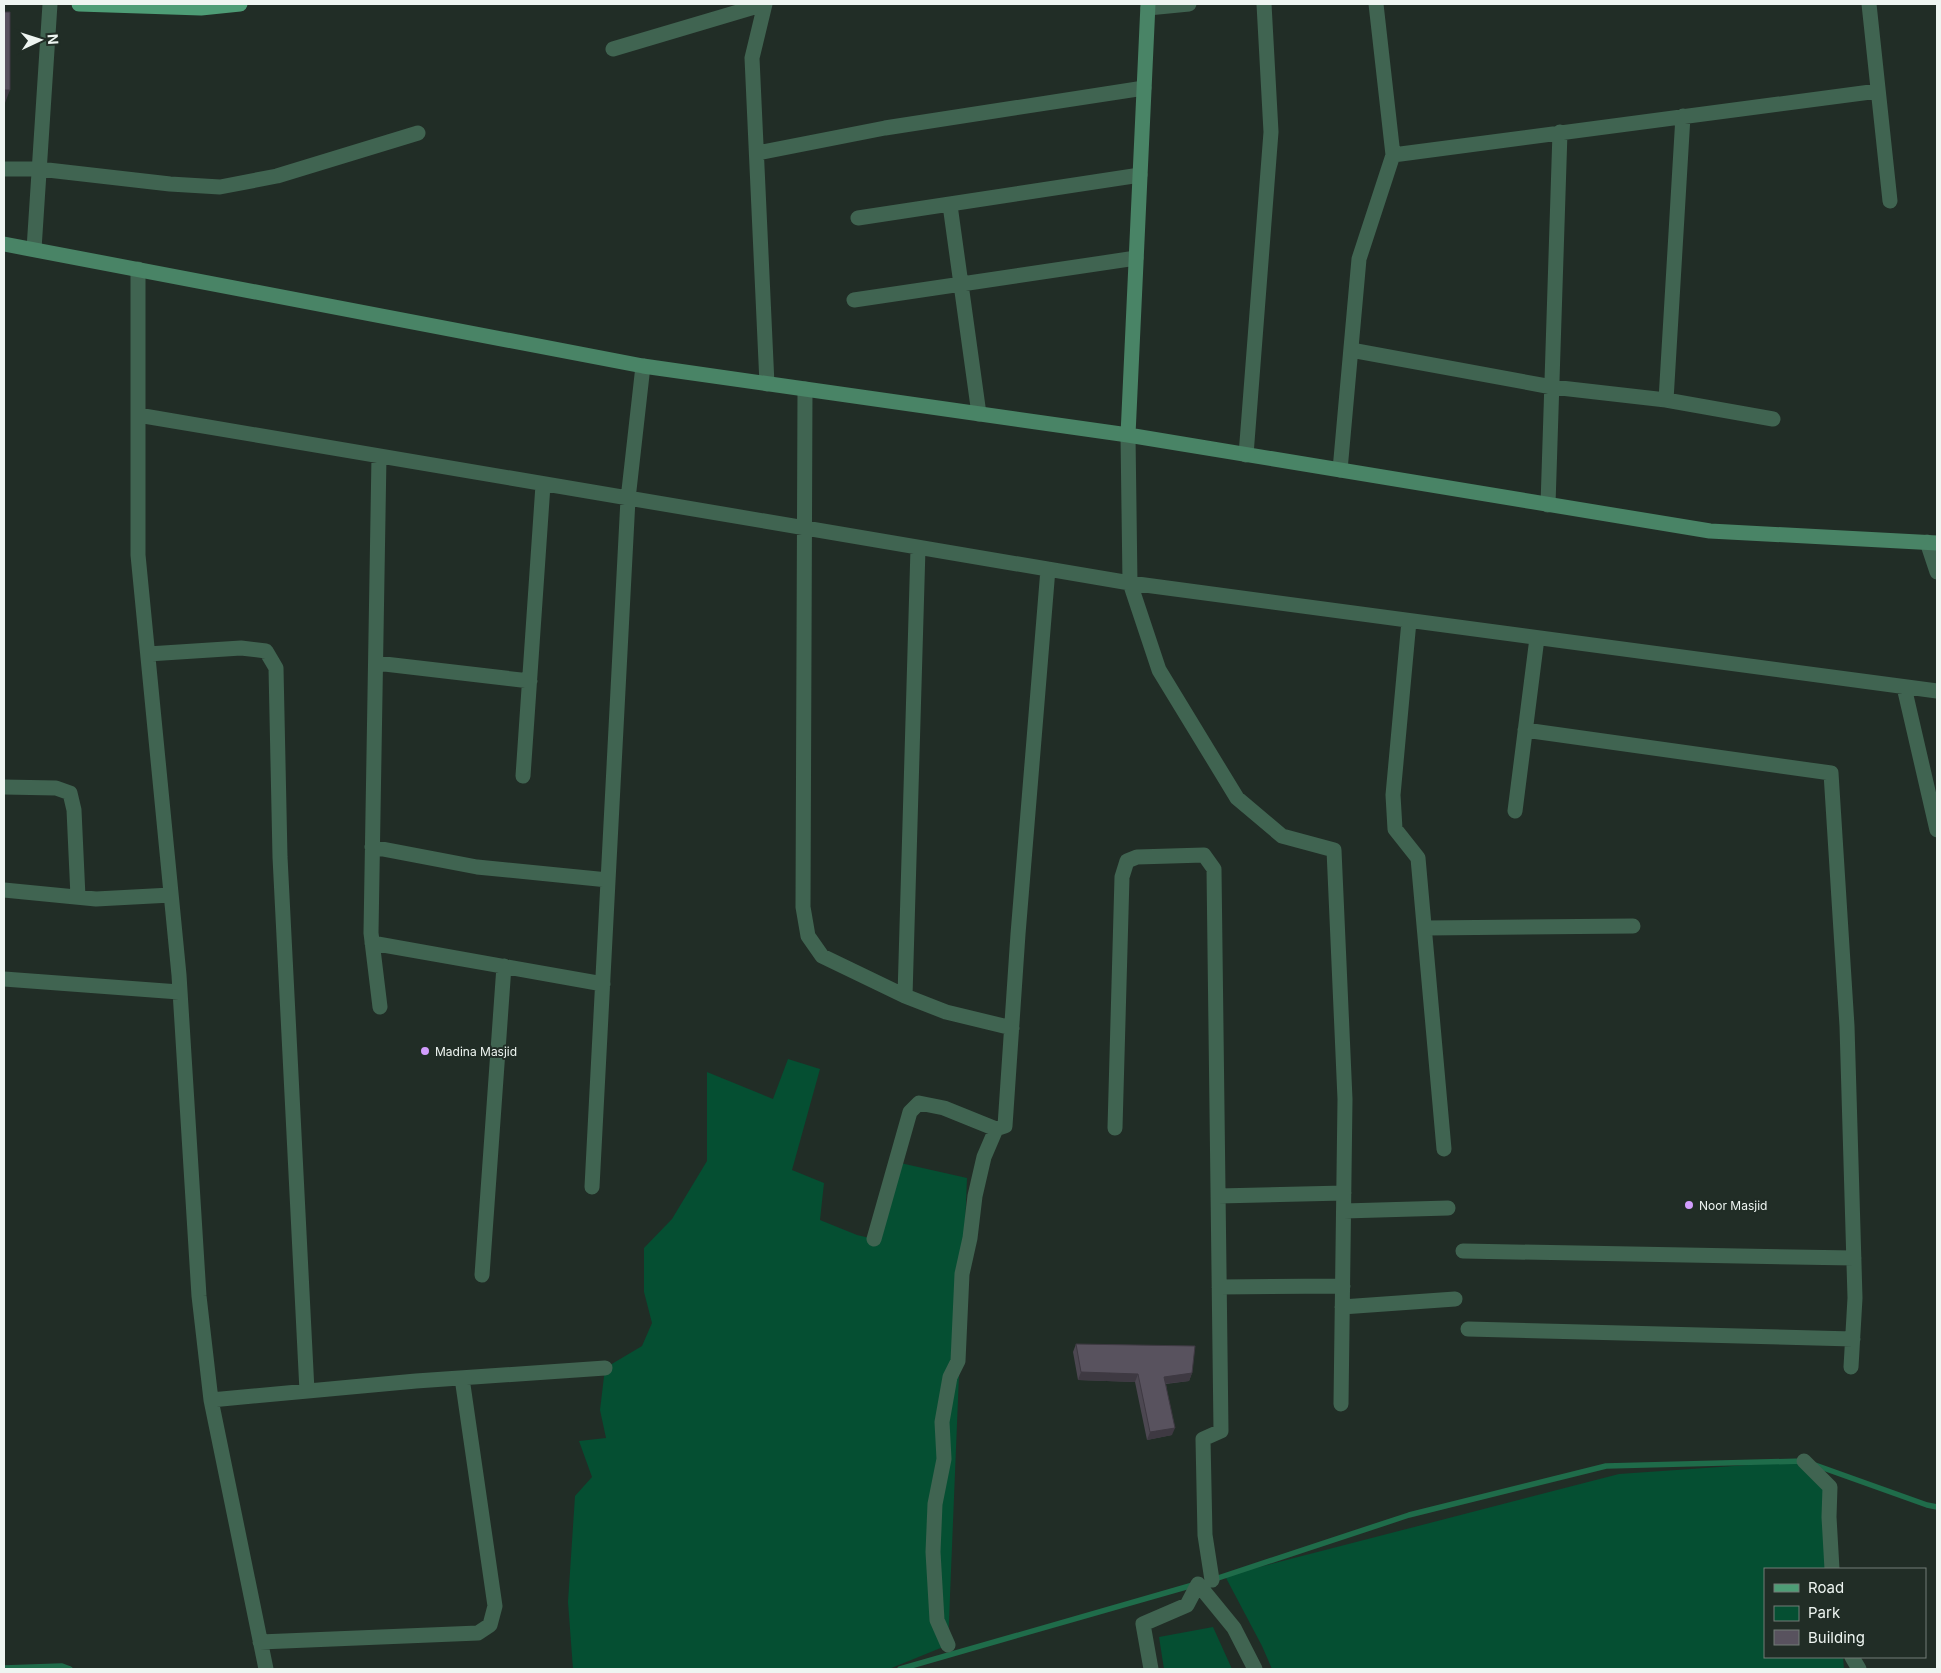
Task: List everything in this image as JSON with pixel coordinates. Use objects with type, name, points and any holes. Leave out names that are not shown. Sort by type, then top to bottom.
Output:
[{"type":"main road","points":[[79,4],[201,8],[240,4]]},
{"type":"street","points":[[34,249],[50,4]]},
{"type":"street","points":[[613,50],[765,4]]},
{"type":"street","points":[[765,4],[752,58],[767,384]]},
{"type":"street","points":[[1189,4],[1148,6],[1128,435],[1130,583],[1159,670],[1237,798],[1282,836],[1334,850],[1345,1099],[1341,1404]]},
{"type":"street","points":[[1246,455],[1271,132],[1264,4]]},
{"type":"street","points":[[1340,470],[1359,259],[1393,155],[1376,4]]},
{"type":"street","points":[[1869,4],[1890,201]]},
{"type":"street","points":[[756,153],[885,128],[1144,88]]},
{"type":"street","points":[[1393,155],[1878,92]]},
{"type":"street","points":[[1666,400],[1683,116]]},
{"type":"street","points":[[1548,504],[1560,132]]},
{"type":"street","points":[[4,169],[39,169],[170,184],[220,186],[278,176],[418,134]]},
{"type":"street","points":[[858,218],[1140,175]]},
{"type":"street","points":[[950,205],[979,414]]},
{"type":"street","points":[[4,244],[643,366],[1128,435],[1710,531],[1932,543],[1937,572]]},
{"type":"street","points":[[854,300],[962,286],[1136,258]]},
{"type":"street","points":[[138,269],[138,555],[179,992],[199,1296],[211,1400],[266,1669]]},
{"type":"street","points":[[1351,350],[1552,387],[1666,400],[1773,419]]},
{"type":"street","points":[[592,1187],[628,500],[643,366]]},
{"type":"street","points":[[805,389],[803,907],[808,936],[822,956],[905,996],[946,1012],[1012,1028]]},
{"type":"street","points":[[138,415],[628,500],[1130,583],[1937,692]]},
{"type":"street","points":[[379,456],[372,943],[380,1007]]},
{"type":"street","points":[[523,776],[543,484]]},
{"type":"street","points":[[905,996],[918,548]]},
{"type":"street","points":[[874,1239],[910,1112],[919,1103],[944,1108],[996,1129],[1005,1126],[1018,924],[1048,569]]},
{"type":"street","points":[[1409,621],[1393,795],[1395,829],[1418,858],[1426,928],[1444,1149]]},
{"type":"street","points":[[1515,811],[1537,638]]},
{"type":"street","points":[[148,654],[241,648],[266,651],[276,668],[280,857],[307,1391]]},
{"type":"street","points":[[376,662],[530,681]]},
{"type":"street","points":[[1904,687],[1937,830]]},
{"type":"street","points":[[1525,730],[1831,773],[1847,1026],[1854,1258],[1851,1367]]},
{"type":"street","points":[[4,787],[56,788],[70,793],[74,810],[78,897]]},
{"type":"street","points":[[372,847],[477,867],[608,880]]},
{"type":"street","points":[[1115,1128],[1122,877],[1127,862],[1137,857],[1204,855],[1214,869],[1221,1430],[1203,1439],[1205,1535],[1212,1580]]},
{"type":"street","points":[[4,890],[96,899],[171,895]]},
{"type":"street","points":[[1426,928],[1634,926]]},
{"type":"street","points":[[372,943],[603,984]]},
{"type":"street","points":[[482,1275],[504,966]]},
{"type":"street","points":[[4,979],[179,992]]},
{"type":"street","points":[[948,1645],[937,1620],[933,1552],[935,1504],[944,1459],[942,1422],[950,1377],[958,1361],[962,1274],[970,1238],[975,1196],[984,1157],[996,1129]]},
{"type":"street","points":[[1218,1196],[1344,1193]]},
{"type":"street","points":[[1344,1211],[1448,1208]]},
{"type":"street","points":[[1463,1251],[1854,1258]]},
{"type":"street","points":[[1219,1287],[1342,1286]]},
{"type":"street","points":[[1342,1307],[1455,1299]]},
{"type":"street","points":[[1468,1329],[1853,1339]]},
{"type":"street","points":[[211,1400],[462,1378],[605,1368]]},
{"type":"street","points":[[260,1642],[478,1633],[490,1625],[495,1606],[462,1378]]},
{"type":"street","points":[[1804,1461],[1830,1487],[1828,1517],[1832,1568]]},
{"type":"street","points":[[1151,1669],[1143,1624],[1187,1605],[1198,1584],[1234,1628],[1255,1669]]},
{"type":"street","points":[[1853,1658],[1859,1669]]},
{"type":"green space","points":[[788,1059],[820,1069],[792,1170],[824,1183],[820,1220],[857,1235],[874,1239],[896,1162],[967,1178],[948,1645],[889,1669],[573,1669],[568,1602],[575,1496],[592,1477],[579,1441],[606,1438],[600,1410],[605,1368],[642,1346],[652,1323],[644,1292],[644,1248],[672,1219],[707,1161],[707,1072],[773,1099]]},
{"type":"green space","points":[[1804,1461],[1830,1487],[1836,1568],[1764,1568],[1764,1658],[1843,1658],[1844,1669],[1272,1669],[1225,1576],[1619,1474]]},
{"type":"green space","points":[[1213,1627],[1232,1669],[1164,1669],[1159,1637]]},
{"type":"building","points":[[4,12],[10,12],[10,90],[4,90]]},
{"type":"building","points":[[1076,1344],[1195,1346],[1192,1373],[1164,1377],[1175,1428],[1150,1432],[1138,1374],[1081,1372]]},
{"type":"waterway","points":[[1212,1580],[1409,1515],[1606,1466],[1804,1461]]},
{"type":"waterway","points":[[1815,1465],[1937,1507]]},
{"type":"waterway","points":[[900,1669],[1193,1585]]},
{"type":"waterway","points":[[4,1668],[62,1666],[70,1669]]},
{"type":"place","name":"Madina Masjid","points":[[425,1051]]},
{"type":"place","name":"Noor Masjid","points":[[1689,1205]]}]
